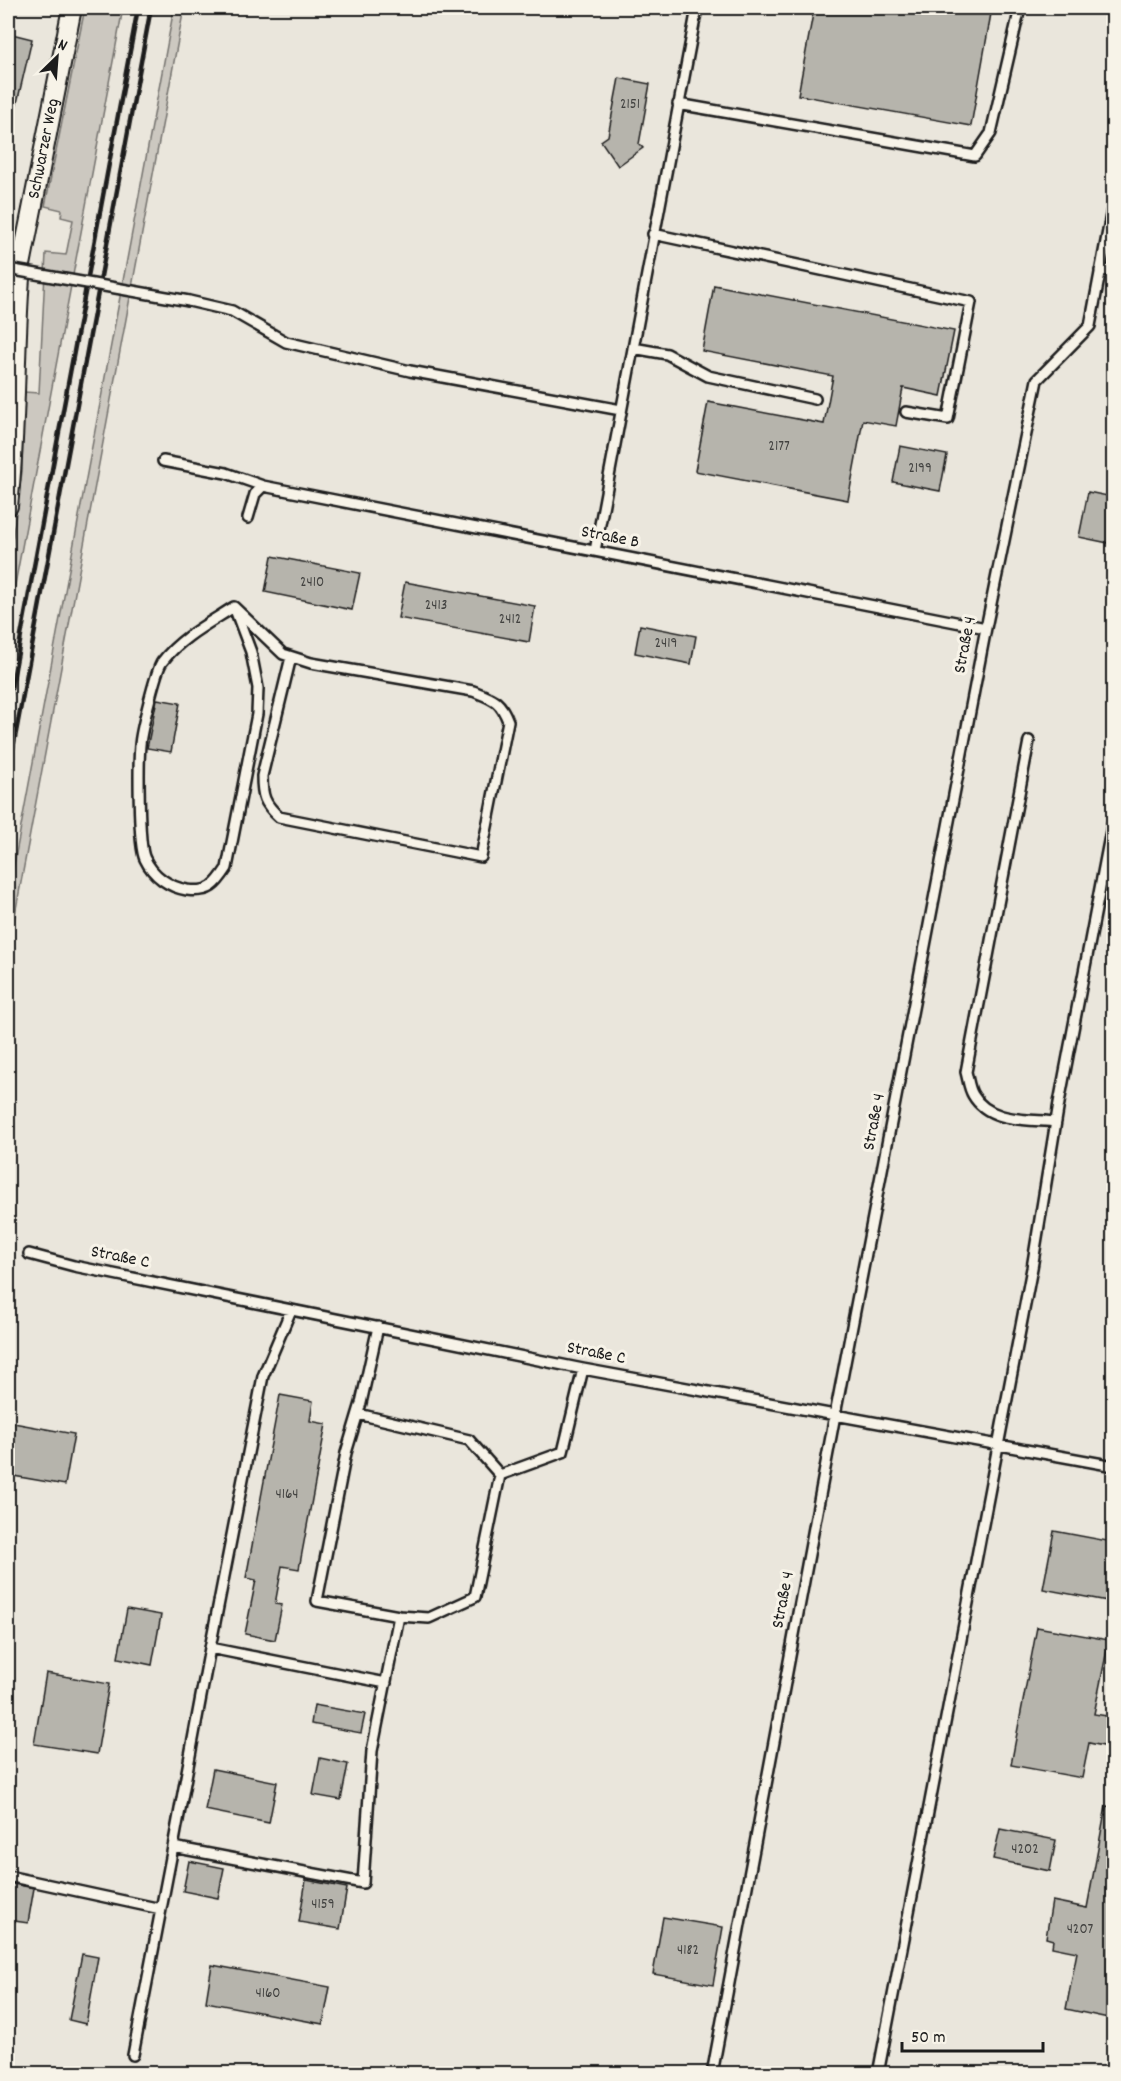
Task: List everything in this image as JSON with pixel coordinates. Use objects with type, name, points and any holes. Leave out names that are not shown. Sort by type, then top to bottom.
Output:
[{"type":"street","name":"Schwarzer Weg","points":[[8,506],[21,264],[72,8]]},
{"type":"lane","points":[[595,551],[697,8]]},
{"type":"lane","points":[[678,104],[975,156],[991,133],[1020,8]]},
{"type":"lane","name":"Straße 4","points":[[712,2073],[986,628],[1037,380],[1090,326],[1113,199]]},
{"type":"lane","points":[[653,234],[971,302],[948,419],[906,412]]},
{"type":"lane","points":[[8,269],[189,301],[232,311],[286,342],[410,371],[621,410]]},
{"type":"lane","points":[[1100,271],[1113,270]]},
{"type":"lane","points":[[633,348],[667,354],[708,376],[815,399]]},
{"type":"lane","name":"Straße B","points":[[163,461],[226,473],[263,486],[986,628]]},
{"type":"lane","points":[[248,518],[255,494],[263,486]]},
{"type":"lane","points":[[234,607],[250,652],[258,688],[257,714],[227,868],[217,884],[201,891],[184,890],[168,885],[144,859],[140,840],[141,738],[160,664],[177,645],[234,607]]},
{"type":"lane","points":[[234,607],[283,654],[291,657],[311,663],[473,691],[494,699],[503,707],[508,721],[481,857],[279,817],[268,807],[262,792],[262,776],[291,657]]},
{"type":"lane","points":[[1029,741],[966,1072],[972,1094],[983,1108],[1004,1117],[1056,1122]]},
{"type":"lane","points":[[878,2073],[1032,1269],[1056,1122],[1113,815]]},
{"type":"lane","name":"Straße C","points":[[29,1254],[74,1266],[583,1369],[1113,1466]]},
{"type":"lane","points":[[134,2055],[263,1376],[291,1310]]},
{"type":"lane","points":[[378,1327],[358,1414],[346,1453],[317,1601],[399,1616],[429,1618],[475,1597],[500,1475]]},
{"type":"lane","points":[[500,1475],[563,1452],[583,1369]]},
{"type":"lane","points":[[358,1414],[469,1440],[500,1475]]},
{"type":"lane","points":[[173,1847],[363,1883],[372,1751],[399,1616]]},
{"type":"lane","points":[[210,1648],[386,1683]]},
{"type":"lane","points":[[8,1876],[161,1908]]},
{"type":"shaded area","points":[[85,8],[123,8],[8,622],[8,569],[22,472],[24,392],[39,393],[46,253],[66,255],[73,220],[61,217],[62,210],[45,206]]},
{"type":"shaded area","points":[[174,8],[184,8],[8,952],[8,896]]},
{"type":"building","points":[[814,8],[992,8],[971,126],[798,95]]},
{"type":"building","points":[[8,33],[32,39],[14,116],[8,116]]},
{"type":"building","points":[[619,78],[650,84],[639,144],[643,148],[618,166],[601,141],[608,136]]},
{"type":"building","points":[[714,285],[954,331],[941,396],[903,388],[896,426],[863,420],[848,500],[695,471],[708,402],[824,424],[833,376],[702,351]]},
{"type":"building","points":[[900,446],[947,455],[940,491],[893,482]]},
{"type":"building","points":[[1088,492],[1113,497],[1113,544],[1079,537]]},
{"type":"building","points":[[272,556],[360,573],[352,610],[265,592]]},
{"type":"building","points":[[405,582],[535,606],[529,642],[398,618]]},
{"type":"building","points":[[640,625],[696,636],[691,664],[635,653]]},
{"type":"building","points":[[157,699],[180,703],[171,752],[147,748]]},
{"type":"building","points":[[280,1395],[313,1401],[310,1421],[326,1424],[299,1569],[282,1566],[275,1604],[282,1605],[275,1640],[245,1634],[256,1580],[246,1578]]},
{"type":"building","points":[[8,1422],[74,1434],[65,1485],[8,1475]]},
{"type":"building","points":[[1054,1531],[1113,1542],[1113,1602],[1043,1589]]},
{"type":"building","points":[[127,1609],[161,1615],[152,1665],[118,1658]]},
{"type":"building","points":[[1037,1627],[1109,1640],[1094,1714],[1113,1717],[1113,1748],[1089,1743],[1082,1778],[1011,1765]]},
{"type":"building","points":[[46,1673],[109,1684],[97,1754],[34,1744]]},
{"type":"building","points":[[314,1705],[365,1714],[361,1733],[311,1724]]},
{"type":"building","points":[[320,1758],[348,1764],[341,1800],[313,1795]]},
{"type":"building","points":[[213,1769],[277,1782],[269,1823],[205,1810]]},
{"type":"building","points":[[1106,1806],[1113,1807],[1113,2019],[1066,2009],[1077,1952],[1052,1947],[1053,1940],[1046,1938],[1052,1901],[1087,1908]]},
{"type":"building","points":[[1000,1829],[1056,1840],[1050,1871],[993,1859]]},
{"type":"building","points":[[189,1861],[224,1868],[218,1898],[183,1891]]},
{"type":"building","points":[[306,1880],[347,1888],[340,1929],[299,1922]]},
{"type":"building","points":[[8,1883],[34,1888],[28,1923],[8,1920]]},
{"type":"building","points":[[663,1917],[723,1927],[713,1985],[653,1974]]},
{"type":"building","points":[[82,1954],[98,1957],[86,2024],[69,2020]]},
{"type":"building","points":[[212,1965],[330,1987],[323,2024],[206,2002]]},
{"type":"railway","points":[[8,706],[138,8]]},
{"type":"railway","points":[[8,775],[151,8]]}]
